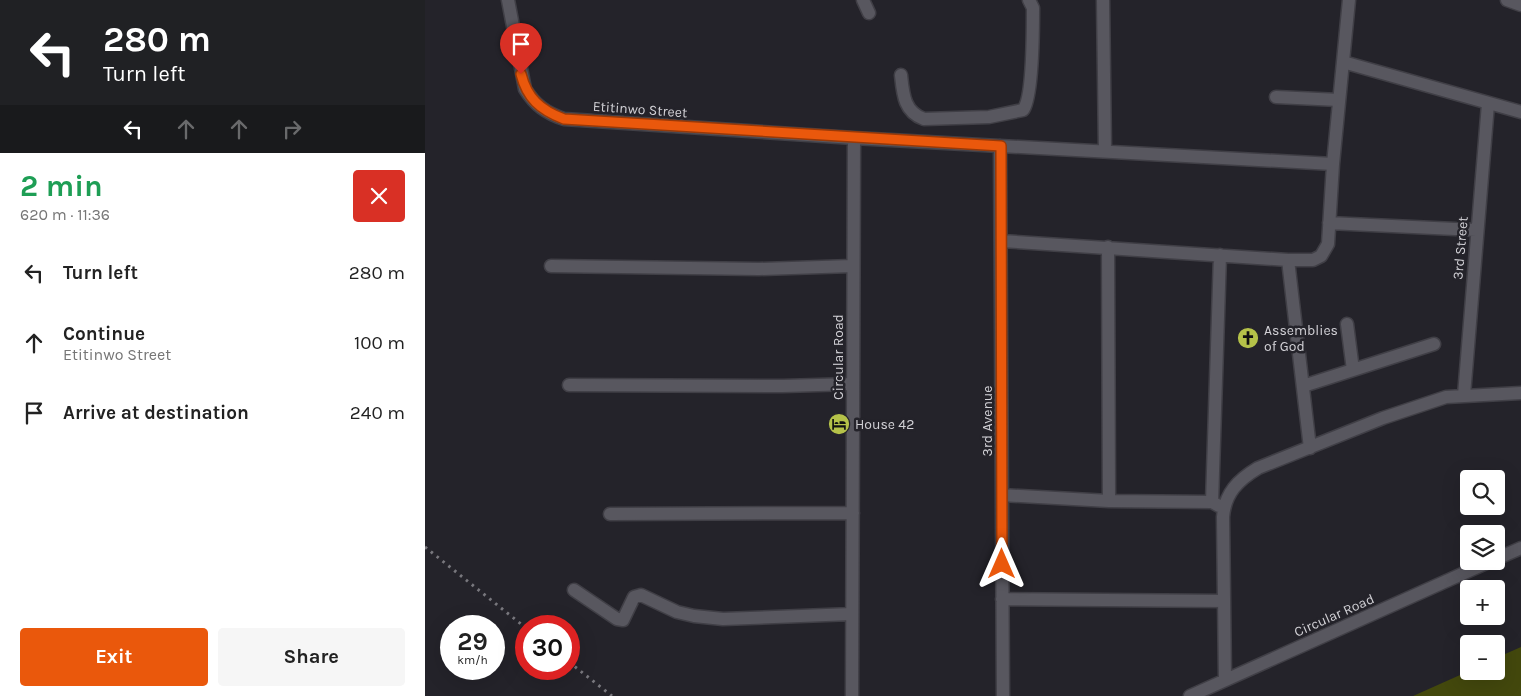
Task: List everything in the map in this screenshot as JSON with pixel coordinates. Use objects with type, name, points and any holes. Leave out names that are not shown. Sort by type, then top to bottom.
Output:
[{"type":"street","name":"Etitinwo Street","points":[[509,0],[525,89],[532,100],[551,114],[564,119],[854,138],[1333,164]]},
{"type":"street","points":[[863,0],[869,13]]},
{"type":"street","points":[[901,74],[904,100],[915,116],[924,119],[989,118],[1023,110],[1027,102],[1031,74],[1033,8],[1029,0]]},
{"type":"street","points":[[1103,0],[1105,151]]},
{"type":"street","points":[[1002,240],[1288,260],[1313,260],[1321,256],[1328,244],[1333,164],[1349,0]]},
{"type":"street","points":[[1507,0],[1521,5]]},
{"type":"street","points":[[1343,62],[1521,112]]},
{"type":"street","points":[[1277,97],[1339,100]]},
{"type":"street","name":"3rd Street","points":[[1464,395],[1487,104]]},
{"type":"street","name":"Circular Road","points":[[852,696],[852,266],[854,138]]},
{"type":"street","name":"3rd Avenue","points":[[1001,146],[1003,696]]},
{"type":"street","points":[[1329,222],[1476,230]]},
{"type":"street","points":[[1108,247],[1109,501]]},
{"type":"street","points":[[1212,502],[1220,255]]},
{"type":"street","points":[[1288,260],[1310,448]]},
{"type":"street","points":[[551,266],[759,269],[852,266]]},
{"type":"street","points":[[1347,324],[1353,370]]},
{"type":"street","points":[[1303,386],[1434,344]]},
{"type":"street","points":[[569,385],[783,386],[853,384]]},
{"type":"street","points":[[1225,680],[1222,558],[1224,508],[1230,492],[1244,477],[1258,468],[1383,418],[1446,397],[1521,393]]},
{"type":"street","points":[[1002,495],[1109,501],[1212,502],[1224,508]]},
{"type":"street","points":[[610,514],[853,513]]},
{"type":"street","points":[[1505,555],[1521,548]]},
{"type":"street","name":"Circular Road","points":[[1190,696],[1471,570]]},
{"type":"street","points":[[574,590],[617,619],[623,620],[634,597],[641,594],[677,612],[723,619],[852,614]]},
{"type":"street","points":[[1002,599],[1224,601]]},
{"type":"green space","points":[[1521,647],[1521,696],[1413,696],[1460,675],[1460,680],[1505,680],[1505,654]]},
{"type":"railway","points":[[425,547],[515,619]]},
{"type":"railway","points":[[580,671],[612,696]]},
{"type":"place","name":"Assemblies of God","points":[[1248,338]]},
{"type":"place","name":"House 42","points":[[839,424]]},
{"type":"route","points":[[521,74],[525,89],[532,100],[542,109],[564,119],[1001,146],[1002,564]]}]
